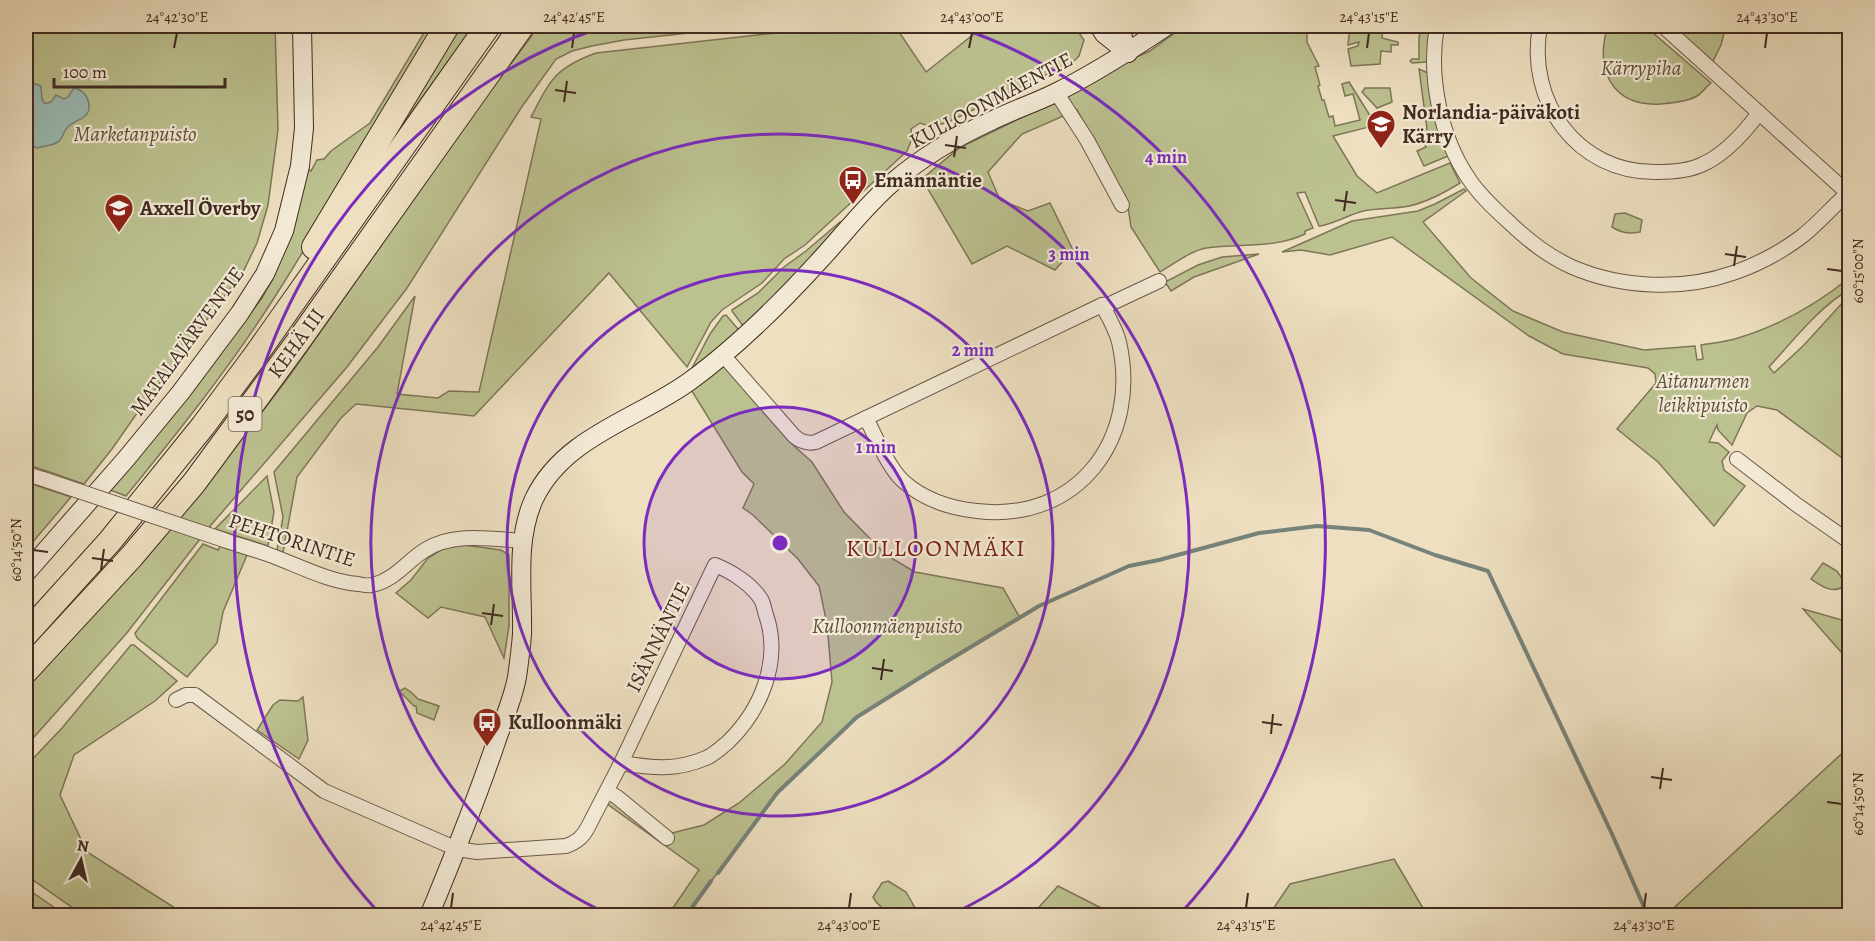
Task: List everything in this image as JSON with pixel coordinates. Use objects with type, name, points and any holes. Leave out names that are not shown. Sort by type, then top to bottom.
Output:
[{"type":"highway","points":[[255,356],[272,314],[447,26]]},
{"type":"highway","name":"KEHÄ III","points":[[26,634],[110,542],[203,426],[488,26]]},
{"type":"highway","name":"KEHÄ III","points":[[26,671],[132,556],[194,483],[522,26]]},
{"type":"street","name":"MATALAJÄRVENTIE","points":[[26,573],[181,393],[240,314],[265,274],[285,231],[300,166],[304,128],[302,26]]},
{"type":"street","points":[[1099,26],[1104,34],[1128,53]]},
{"type":"street","points":[[1119,26],[1128,53]]},
{"type":"street","name":"KULLOONMÄENTIE","points":[[429,915],[477,798],[516,681],[522,631],[523,541],[534,501],[543,484],[556,468],[596,434],[678,389],[761,323],[892,183],[944,146],[991,121],[1056,92],[1128,53],[1167,26]]},
{"type":"street","points":[[1437,26],[1434,43],[1436,92],[1447,130],[1459,162],[1470,180],[1496,211],[1538,248],[1571,267],[1604,278],[1645,284],[1676,285],[1733,273],[1768,257],[1801,237],[1849,194],[1663,26]]},
{"type":"street","points":[[1540,26],[1536,58],[1539,76],[1557,120],[1565,132],[1581,147],[1620,168],[1638,172],[1663,172],[1701,165],[1725,151],[1759,113]]},
{"type":"street","points":[[1848,26],[1850,32]]},
{"type":"street","points":[[1056,92],[1087,140],[1122,205]]},
{"type":"street","points":[[723,355],[794,436],[803,442],[816,442],[1102,304],[1110,304],[1159,281]]},
{"type":"street","points":[[866,418],[901,480],[917,493],[941,505],[989,513],[1037,507],[1062,496],[1088,474],[1105,453],[1117,428],[1122,402],[1123,374],[1118,341],[1102,304]]},
{"type":"street","points":[[1737,459],[1850,542]]},
{"type":"street","name":"PEHTORINTIE","points":[[26,474],[351,584],[371,585],[388,578],[404,568],[423,550],[440,541],[462,538],[523,541]]},
{"type":"street","name":"ISÄNNÄNTIE","points":[[176,700],[195,695],[324,791],[458,849],[477,852],[567,846],[584,835],[621,763],[715,565],[740,577],[761,600],[771,632],[772,657],[758,702],[741,730],[708,758],[670,768],[621,763]]},
{"type":"street","points":[[607,791],[618,797],[667,838]]},
{"type":"green space","name":"Marketanpuisto","points":[[26,26],[275,26],[278,130],[268,205],[257,243],[244,270],[84,484],[26,464]]},
{"type":"green space","points":[[428,26],[436,26],[317,228],[259,321],[204,398],[126,496],[110,490],[169,420],[262,298],[275,274],[306,168],[311,171],[317,160],[324,159],[331,151],[370,123]]},
{"type":"green space","points":[[456,26],[473,26],[362,182]]},
{"type":"green space","points":[[539,26],[754,26],[624,40],[572,51],[556,59],[521,108],[407,288],[347,367],[211,525],[126,634],[26,746],[26,689],[133,573],[216,473],[290,375],[477,109]]},
{"type":"green space","points":[[815,26],[895,26],[926,72],[984,26],[1074,26],[1084,40],[1079,56],[1073,62],[948,122],[932,127],[920,123],[911,129],[912,139],[907,151],[805,245],[784,259],[762,283],[722,310],[711,322],[687,367],[609,273],[474,416],[356,404],[341,418],[297,477],[283,553],[277,550],[283,517],[274,472],[378,347],[415,296],[397,394],[438,398],[449,391],[479,392],[541,119],[531,117],[549,84],[562,70],[596,53],[803,30]]},
{"type":"green space","points":[[1184,26],[1304,26],[1304,31],[1307,31],[1307,42],[1319,66],[1315,67],[1322,100],[1324,100],[1329,117],[1333,116],[1335,126],[1360,120],[1353,94],[1345,96],[1342,84],[1349,82],[1374,122],[1373,126],[1333,136],[1357,176],[1377,193],[1450,163],[1460,183],[1435,197],[1416,204],[1363,211],[1319,226],[1305,192],[1297,193],[1313,228],[1305,231],[1305,234],[1269,244],[1206,248],[1188,255],[1160,272],[1131,227],[1127,200],[1077,110],[1022,134],[988,172],[1000,200],[1028,211],[1050,203],[1073,250],[1055,270],[1007,246],[972,264],[922,179],[959,148],[1025,116],[1116,66],[1150,51]]},
{"type":"green space","points":[[1350,26],[1383,26],[1382,38],[1398,42],[1398,45],[1391,45],[1391,52],[1381,51],[1380,64],[1351,66],[1348,49],[1358,46],[1359,42],[1348,45]]},
{"type":"green space","points":[[1421,26],[1430,26],[1428,59],[1426,62],[1412,63],[1410,61],[1412,59],[1419,59]]},
{"type":"green space","name":"Kärrypiha","points":[[1608,26],[1645,26],[1711,83],[1697,96],[1679,102],[1644,103],[1630,99],[1610,82],[1605,70],[1603,56]]},
{"type":"green space","points":[[1670,26],[1726,26],[1721,45],[1712,63]]},
{"type":"green space","points":[[1419,69],[1428,73],[1434,114],[1448,156],[1424,166],[1417,151],[1426,147],[1419,131],[1427,129]]},
{"type":"green space","points":[[1365,88],[1390,88],[1392,102],[1377,108],[1362,92]]},
{"type":"green space","name":"Aitanurmen leikkipuisto","points":[[1464,189],[1466,191],[1423,222],[1471,278],[1513,311],[1563,332],[1644,350],[1695,346],[1697,360],[1703,359],[1701,345],[1733,339],[1782,321],[1824,297],[1849,278],[1849,290],[1817,314],[1769,367],[1774,373],[1849,298],[1849,463],[1777,410],[1757,406],[1747,413],[1732,445],[1718,430],[1717,425],[1709,442],[1718,443],[1729,452],[1722,461],[1724,470],[1745,486],[1714,526],[1658,462],[1617,429],[1656,383],[1655,374],[1648,368],[1563,354],[1529,336],[1392,237],[1330,255],[1301,250],[1282,252],[1352,221],[1418,211]]},
{"type":"green space","points":[[1625,213],[1642,220],[1640,232],[1619,231],[1612,227],[1615,214]]},
{"type":"green space","points":[[842,222],[835,236],[748,325],[743,326],[732,310],[758,293],[784,267]]},
{"type":"green space","points":[[1259,254],[1194,277],[1171,291],[1165,282],[1198,265],[1222,257]]},
{"type":"green space","points":[[726,315],[738,329],[738,333],[692,368],[710,334]]},
{"type":"green space","name":"Kulloonmäenpuisto","points":[[723,363],[793,445],[812,462],[844,512],[886,555],[915,572],[1003,588],[1020,618],[857,717],[777,793],[686,915],[668,915],[699,870],[601,802],[607,791],[668,834],[704,825],[739,803],[785,764],[822,722],[832,682],[827,624],[819,586],[798,559],[743,508],[754,484],[742,472],[690,388]]},
{"type":"green space","points":[[267,476],[274,512],[268,546],[215,529]]},
{"type":"green space","points":[[26,482],[71,497],[26,550]]},
{"type":"green space","points":[[203,544],[218,550],[221,545],[247,555],[223,612],[217,643],[187,677],[137,638],[135,633]]},
{"type":"green space","points":[[464,545],[501,550],[509,555],[509,626],[504,658],[485,617],[441,607],[428,618],[396,593],[411,580],[428,558],[444,548]]},
{"type":"green space","points":[[1823,563],[1837,571],[1843,580],[1841,588],[1829,589],[1811,579]]},
{"type":"green space","points":[[1803,609],[1849,622],[1849,661]]},
{"type":"green space","points":[[131,645],[134,645],[177,681],[155,701],[74,755],[60,795],[87,852],[186,915],[83,915],[26,875],[26,766],[62,728]]},
{"type":"green space","points":[[405,688],[418,699],[439,706],[434,720],[417,713],[416,706],[399,691]]},
{"type":"green space","points":[[303,697],[308,740],[299,759],[257,730],[273,705],[280,700],[298,701]]},
{"type":"green space","points":[[1849,747],[1849,915],[1666,915]]},
{"type":"green space","points":[[1394,859],[1427,915],[1269,915],[1290,884]]},
{"type":"green space","points":[[888,881],[906,892],[919,915],[890,915],[876,902],[873,897],[882,883]]},
{"type":"green space","points":[[1058,886],[1115,915],[1032,915]]},
{"type":"green space","points":[[26,888],[65,915],[26,915]]},
{"type":"water","points":[[33,83],[41,86],[44,103],[53,100],[56,95],[64,99],[68,97],[74,88],[84,94],[89,107],[86,115],[70,125],[58,142],[37,148],[31,145],[28,139],[33,124],[26,112],[26,87]]},
{"type":"waterway","points":[[718,873],[777,793],[857,717],[1039,606],[1129,566],[1259,533],[1317,526],[1369,530],[1435,555],[1488,571],[1612,834],[1648,916]]},
{"type":"waterway","points":[[686,916],[711,881]]},
{"type":"place","name":"Norlandia-päiväkoti Kärry","points":[[1381,150]]},
{"type":"place","name":"Emännäntie","points":[[853,206]]},
{"type":"place","name":"Axxell Överby","points":[[119,234]]},
{"type":"place","name":"Kulloonmäki","points":[[487,748]]},
{"type":"district","name":"KULLOONMÄKI","points":[[936,548]]}]
